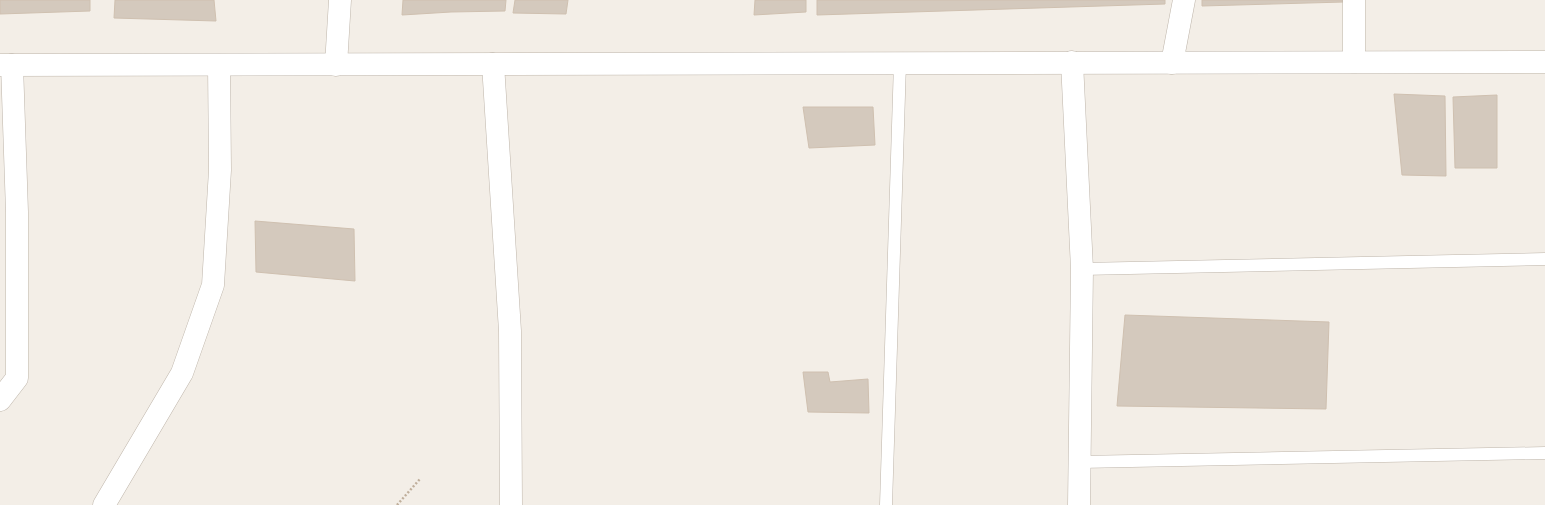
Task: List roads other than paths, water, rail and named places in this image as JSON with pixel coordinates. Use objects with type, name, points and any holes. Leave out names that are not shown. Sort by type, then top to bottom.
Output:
[{"type":"street","points":[[336,65],[340,0]]},
{"type":"street","points":[[1172,63],[1184,0]]},
{"type":"street","points":[[1354,0],[1354,62]]},
{"type":"street","points":[[1072,62],[1082,269],[1079,505]]},
{"type":"street","points":[[0,400],[17,378],[17,212],[6,65],[1545,62]]},
{"type":"street","points":[[493,64],[510,331],[511,505]]},
{"type":"street","points":[[104,505],[182,373],[213,285],[220,170],[219,65]]},
{"type":"lane","points":[[886,505],[900,63]]},
{"type":"lane","points":[[1082,269],[1545,259]]},
{"type":"lane","points":[[1080,462],[1545,453]]}]
